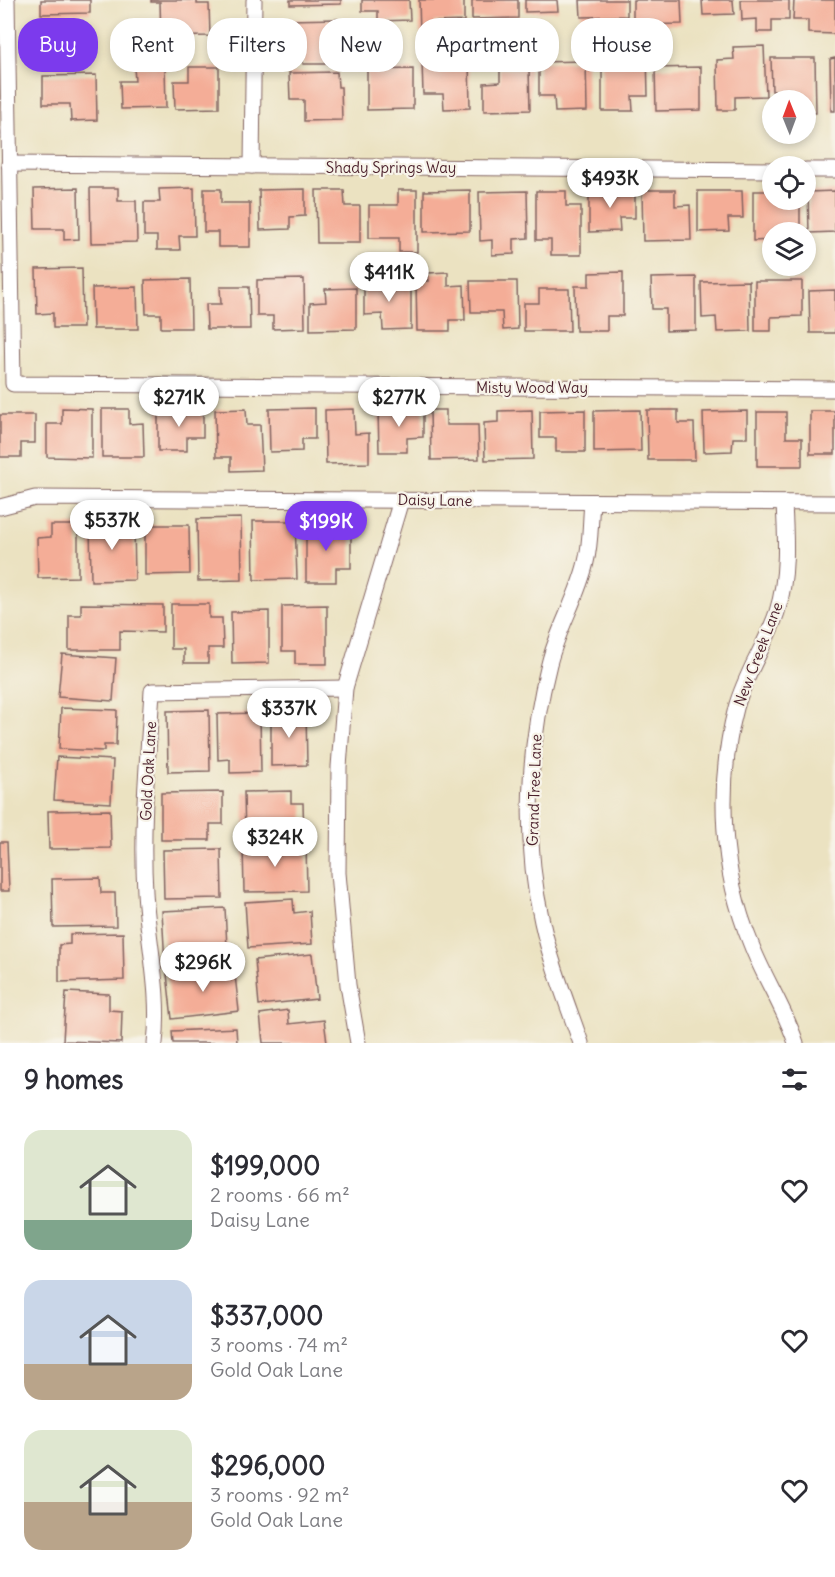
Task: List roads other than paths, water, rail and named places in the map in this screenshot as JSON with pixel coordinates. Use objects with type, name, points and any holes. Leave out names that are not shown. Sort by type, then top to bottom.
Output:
[{"type":"street","points":[[7,0],[9,164]]},
{"type":"street","points":[[252,166],[254,0]]},
{"type":"street","name":"Shady Springs Way","points":[[9,164],[762,170]]},
{"type":"street","name":"Misty Wood Way","points":[[9,164],[13,384],[835,389]]},
{"type":"street","points":[[816,170],[835,170]]},
{"type":"street","name":"Daisy Lane","points":[[0,507],[35,498],[835,503]]},
{"type":"street","points":[[358,1043],[348,985],[338,873],[338,777],[345,688],[400,500]]},
{"type":"street","name":"Grand Tree Lane","points":[[581,1043],[556,975],[542,921],[534,879],[531,808],[536,728],[546,677],[555,640],[587,560],[592,503]]},
{"type":"street","name":"New Creek Lane","points":[[784,504],[784,580],[777,612],[736,709],[725,785],[726,840],[731,880],[750,944],[789,1021],[796,1043]]},
{"type":"street","name":"Gold Oak Lane","points":[[155,1043],[157,1002],[145,893],[144,838],[152,691],[345,688]]}]
